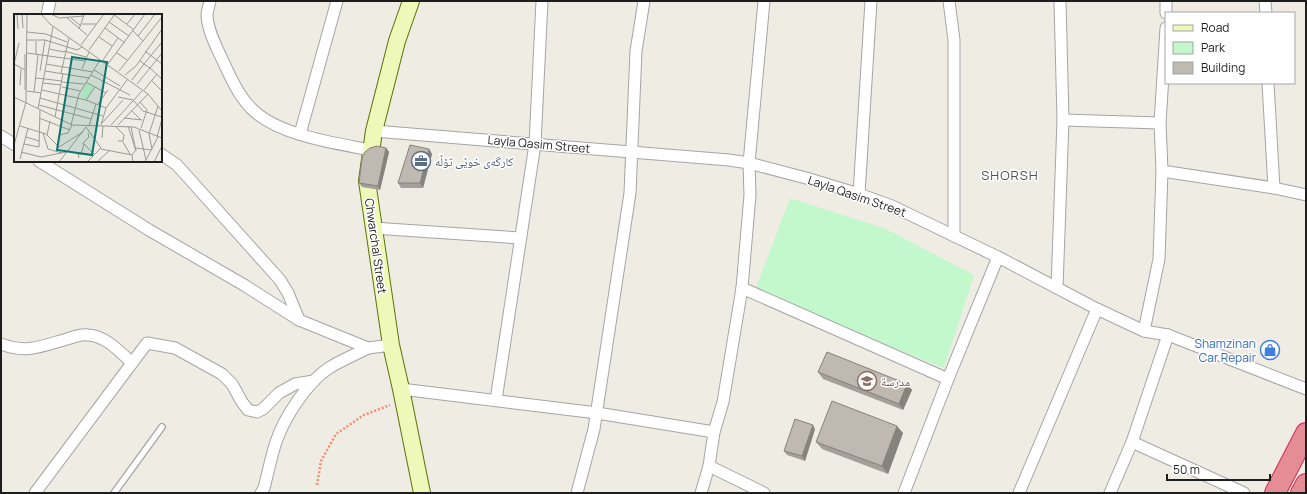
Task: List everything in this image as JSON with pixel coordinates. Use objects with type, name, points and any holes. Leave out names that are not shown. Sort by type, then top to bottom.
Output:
[{"type":"highway","points":[[1275,493],[1306,433]]},
{"type":"highway","points":[[1301,493],[1306,484]]},
{"type":"main road","name":"Chwarchal Street","points":[[411,1],[397,41],[374,131],[370,150],[367,181],[391,345],[422,493]]},
{"type":"street","points":[[47,14],[50,1]]},
{"type":"street","points":[[210,1],[207,15],[212,35],[224,64],[241,95],[252,109],[270,123],[300,134],[370,150]]},
{"type":"street","points":[[300,134],[337,1]]},
{"type":"street","points":[[496,400],[535,144],[542,1]]},
{"type":"street","points":[[577,493],[597,413],[630,193],[636,50],[644,1]]},
{"type":"street","points":[[701,493],[709,466],[714,432],[723,402],[742,288],[750,195],[749,163],[764,1]]},
{"type":"street","points":[[859,194],[871,1]]},
{"type":"street","points":[[949,1],[954,40],[954,236]]},
{"type":"street","points":[[1057,288],[1063,120],[1060,1]]},
{"type":"street","points":[[1166,1],[1166,12]]},
{"type":"street","points":[[1265,1],[1266,12]]},
{"type":"street","points":[[1144,331],[1158,259],[1162,171],[1160,123],[1165,44]]},
{"type":"street","points":[[1268,84],[1274,188]]},
{"type":"street","points":[[1063,120],[1160,123]]},
{"type":"street","name":"Layla Qasim Street","points":[[374,131],[722,159],[749,163],[806,178],[859,194],[917,217],[998,257],[1097,309],[1144,331],[1168,336],[1306,389]]},
{"type":"street","points":[[2,139],[14,145]]},
{"type":"street","points":[[162,155],[177,165],[266,263],[280,280],[288,293],[300,320]]},
{"type":"street","points":[[41,162],[149,230],[244,285],[300,320],[368,348]]},
{"type":"street","points":[[1162,171],[1274,188],[1306,195]]},
{"type":"street","points":[[373,228],[520,238]]},
{"type":"street","points":[[904,493],[948,379],[998,257]]},
{"type":"street","points":[[742,288],[948,379]]},
{"type":"street","points":[[1019,493],[1097,309]]},
{"type":"street","points":[[1,344],[12,348],[32,349],[74,337],[89,335],[114,346],[132,362]]},
{"type":"street","points":[[1110,493],[1132,442],[1168,336]]},
{"type":"street","points":[[35,493],[147,343],[175,348],[222,374],[232,384],[248,410],[257,412],[263,409],[279,393],[295,384],[314,381]]},
{"type":"street","points":[[261,493],[264,488],[276,443],[283,425],[314,381],[329,368],[368,348],[391,345]]},
{"type":"street","points":[[402,394],[496,400],[597,413],[714,432]]},
{"type":"street","points":[[1132,442],[1244,493]]},
{"type":"street","points":[[709,466],[764,493]]},
{"type":"lane","points":[[114,493],[162,427]]},
{"type":"path","points":[[317,486],[321,461],[336,434],[364,414],[402,394]]},
{"type":"green space","points":[[790,198],[886,229],[974,275],[944,368],[754,293]]},
{"type":"building","points":[[410,145],[429,149],[420,183],[398,183]]},
{"type":"building","points":[[377,146],[386,148],[378,186],[359,183],[362,158],[365,152],[370,148]]},
{"type":"building","points":[[827,352],[907,384],[899,404],[818,372]]},
{"type":"building","points":[[832,401],[897,426],[882,466],[816,442]]},
{"type":"building","points":[[795,419],[813,425],[802,456],[784,451]]},
{"type":"place","name":"کارگەی خوێی تۆڵە","points":[[421,161]]},
{"type":"place","name":"Shamzinan Car Repair","points":[[1270,350]]},
{"type":"place","name":"مدرسة","points":[[867,381]]},
{"type":"district","name":"SHORSH","points":[[1010,175]]}]
